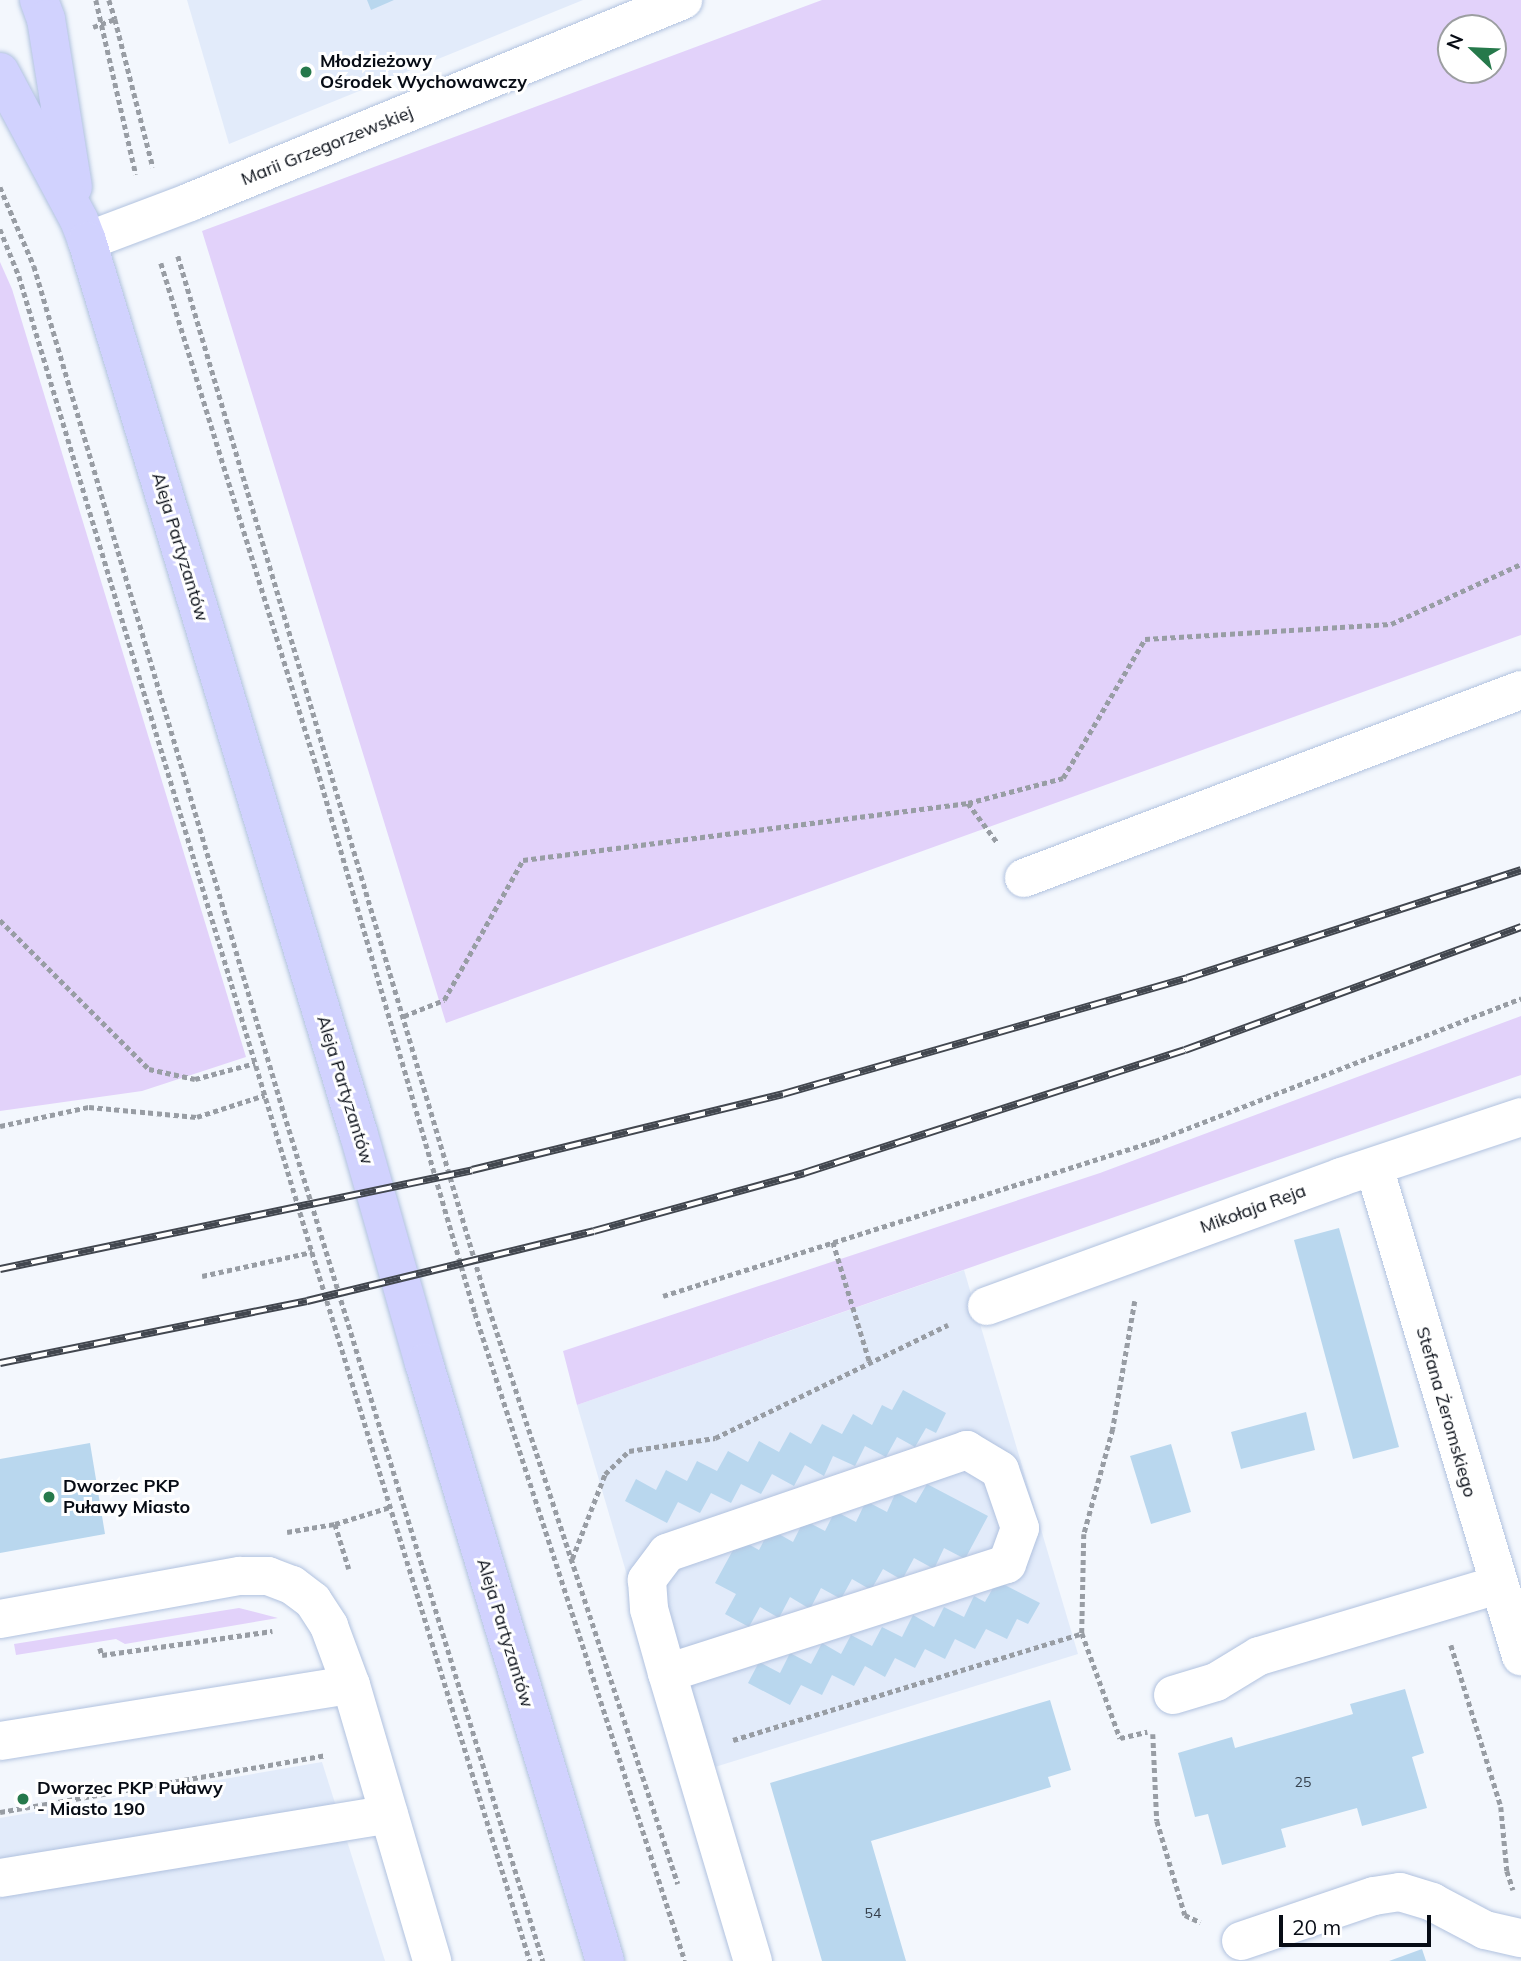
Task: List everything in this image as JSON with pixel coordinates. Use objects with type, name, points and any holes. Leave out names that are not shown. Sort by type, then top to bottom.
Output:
[{"type":"main road","name":"Aleja Partyzantów","points":[[39,0],[83,230],[359,1135],[428,1376],[605,1961]]},
{"type":"main road","name":"Aleja Partyzantów","points":[[0,72],[83,230]]},
{"type":"street","name":"Marii Grzegorzewskiej","points":[[83,230],[156,215],[683,0]]},
{"type":"street","points":[[1024,878],[1521,690]]},
{"type":"street","name":"Mikołaja Reja","points":[[987,1306],[1521,1117]]},
{"type":"street","name":"Stefana Żeromskiego","points":[[1374,1167],[1497,1585],[1521,1656]]},
{"type":"street","points":[[667,1673],[1007,1564],[1020,1528],[999,1470],[967,1450],[667,1553],[647,1580],[649,1609],[667,1673],[754,1961]]},
{"type":"street","points":[[0,1619],[240,1576],[268,1576],[292,1585],[313,1601],[329,1626],[351,1685],[432,1961]]},
{"type":"street","points":[[1173,1695],[1216,1682],[1259,1656],[1497,1585]]},
{"type":"street","points":[[0,1741],[351,1685]]},
{"type":"street","points":[[0,1878],[389,1814]]},
{"type":"street","points":[[1241,1941],[1374,1896],[1400,1892],[1432,1902],[1485,1930],[1521,1938]]},
{"type":"path","points":[[96,0],[475,1313],[685,1961]]},
{"type":"path","points":[[109,0],[156,215],[404,1016],[489,1308],[682,1896]]},
{"type":"path","points":[[49,43],[115,19]]},
{"type":"path","points":[[0,187],[34,266],[284,1113],[544,1961]]},
{"type":"path","points":[[0,229],[19,276],[312,1252],[530,1961]]},
{"type":"path","points":[[404,1016],[444,1000],[523,860],[968,803],[1063,778],[1145,639],[1391,624],[1521,564]]},
{"type":"path","points":[[0,920],[149,1069],[195,1079],[255,1063]]},
{"type":"path","points":[[663,1296],[1155,1141],[1521,998]]},
{"type":"path","points":[[0,1126],[89,1107],[197,1117],[265,1095]]},
{"type":"path","points":[[833,1242],[870,1363]]},
{"type":"path","points":[[1144,1249],[1113,1429],[1084,1534],[1082,1633],[1120,1738],[1153,1730],[1157,1821],[1185,1915],[1241,1941]]},
{"type":"path","points":[[202,1276],[312,1252]]},
{"type":"path","points":[[572,1559],[605,1474],[629,1451],[715,1438],[987,1306]]},
{"type":"path","points":[[335,1524],[390,1507]]},
{"type":"path","points":[[692,1753],[1082,1633]]},
{"type":"path","points":[[0,1812],[329,1754]]},
{"type":"shaded area","name":"Młodzieżowy Ośrodek Wychowawczy","points":[[187,0],[583,0],[229,144]]},
{"type":"shaded area","points":[[822,0],[1521,0],[1521,635],[446,1023],[202,231]]},
{"type":"shaded area","points":[[0,262],[12,289],[246,1057],[142,1091],[0,1111]]},
{"type":"shaded area","points":[[1521,1016],[1521,1075],[577,1405],[563,1351],[1100,1173]]},
{"type":"shaded area","points":[[964,1270],[1078,1654],[686,1776],[577,1405]]},
{"type":"shaded area","points":[[239,1608],[278,1618],[125,1644],[116,1639],[16,1655],[14,1644]]},
{"type":"shaded area","points":[[322,1762],[385,1961],[0,1961],[0,1818]]},
{"type":"building","points":[[367,0],[394,0],[371,10]]},
{"type":"building","points":[[1339,1228],[1399,1447],[1353,1459],[1294,1240]]},
{"type":"building","points":[[903,1390],[946,1413],[936,1433],[926,1428],[915,1447],[897,1437],[886,1457],[865,1446],[855,1466],[833,1456],[824,1476],[805,1465],[794,1486],[772,1474],[761,1494],[741,1484],[731,1503],[711,1493],[700,1513],[678,1502],[667,1523],[625,1501],[636,1479],[656,1490],[666,1470],[687,1481],[697,1461],[717,1471],[728,1451],[748,1462],[759,1441],[779,1452],[790,1432],[811,1444],[822,1424],[842,1434],[853,1414],[872,1425],[882,1405],[892,1410]]},
{"type":"building","points":[[1306,1412],[1315,1450],[1241,1469],[1231,1432]]},
{"type":"building","name":"Dworzec PKP Puławy Miasto","points":[[90,1443],[105,1534],[0,1553],[0,1459]]},
{"type":"building","points":[[1171,1444],[1191,1512],[1151,1524],[1130,1456]]},
{"type":"building","points":[[927,1484],[988,1516],[965,1559],[944,1548],[934,1569],[914,1558],[902,1580],[883,1569],[871,1590],[852,1579],[841,1599],[821,1588],[810,1609],[790,1597],[779,1618],[760,1607],[749,1627],[725,1614],[736,1594],[715,1583],[739,1539],[759,1550],[770,1529],[793,1542],[804,1520],[825,1531],[835,1511],[856,1522],[866,1501],[887,1512],[896,1492],[916,1503]]},
{"type":"building","points":[[997,1581],[1040,1603],[1028,1624],[1017,1619],[1007,1639],[986,1629],[975,1649],[955,1639],[945,1659],[925,1649],[915,1668],[895,1658],[885,1677],[865,1666],[854,1686],[832,1675],[822,1695],[801,1685],[790,1705],[748,1683],[759,1662],[780,1673],[790,1653],[811,1664],[822,1643],[841,1654],[851,1635],[872,1646],[882,1627],[902,1637],[913,1615],[934,1627],[944,1607],[964,1617],[974,1596],[985,1602]]},
{"type":"building","points":[[1405,1689],[1424,1753],[1412,1757],[1427,1808],[1362,1826],[1357,1808],[1281,1829],[1286,1847],[1222,1865],[1208,1814],[1195,1817],[1178,1753],[1232,1737],[1235,1748],[1353,1714],[1350,1704]]},
{"type":"building","points":[[1050,1700],[1071,1770],[1048,1777],[1051,1787],[871,1841],[906,1961],[822,1961],[770,1783]]},
{"type":"building","points":[[1422,1949],[1426,1961],[1389,1961]]},
{"type":"railway","points":[[0,1269],[472,1170],[783,1094],[1187,978],[1521,870]]},
{"type":"railway","points":[[0,1363],[307,1301],[594,1231],[804,1173],[1185,1050],[1521,927]]},
{"type":"place","name":"Młodzieżowy Ośrodek Wychowawczy","points":[[306,72]]},
{"type":"place","name":"Dworzec PKP Puławy Miasto","points":[[49,1497]]},
{"type":"place","name":"Dworzec PKP Puławy - Miasto 190","points":[[23,1799]]}]
